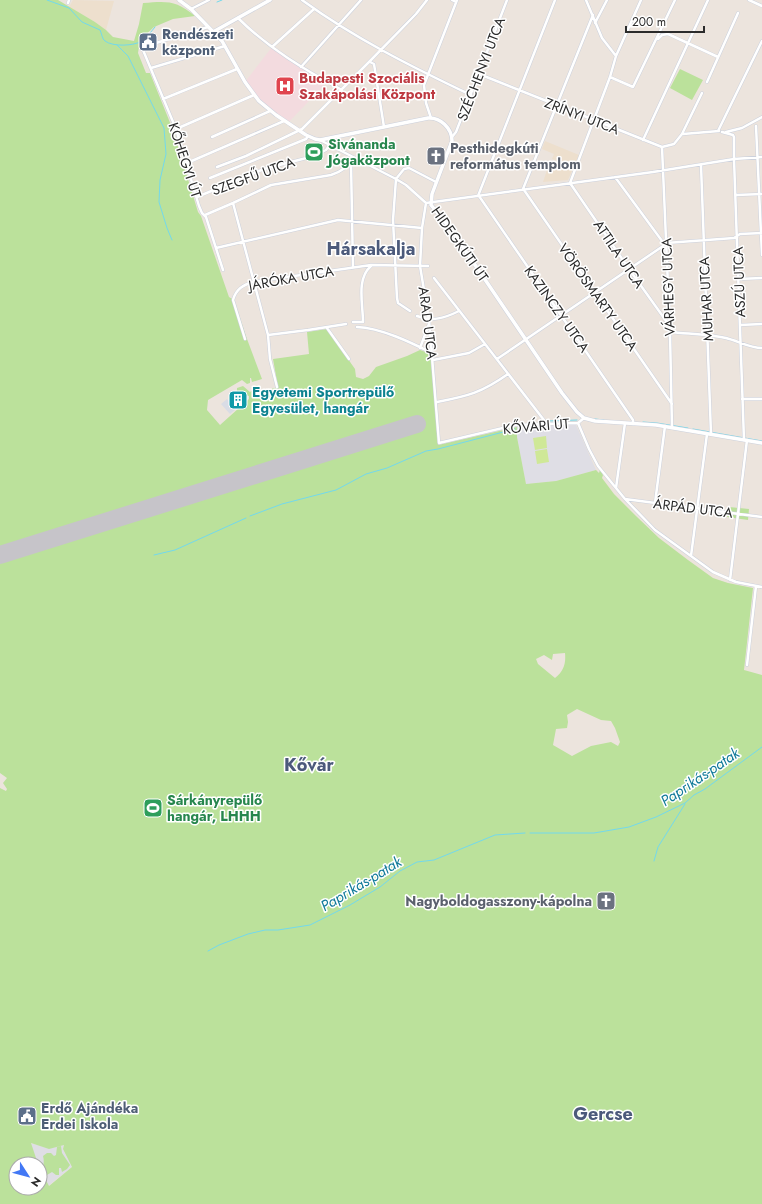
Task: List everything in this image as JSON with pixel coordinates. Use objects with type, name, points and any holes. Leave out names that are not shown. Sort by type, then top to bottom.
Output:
[{"type":"main road","points":[[179,0],[191,9],[225,46],[237,69],[254,95],[270,111],[308,136],[320,140],[384,125],[431,118],[445,125],[450,131],[452,137]]},
{"type":"main road","points":[[213,32],[270,0]]},
{"type":"main road","name":"HIDEGKÚTI ÚT","points":[[452,137],[450,148],[428,203],[444,221],[574,409],[584,418]]},
{"type":"main road","points":[[584,418],[601,422],[672,426],[762,443]]},
{"type":"street","points":[[68,4],[69,0]]},
{"type":"street","points":[[191,9],[209,0]]},
{"type":"street","points":[[302,0],[338,25],[381,50],[471,95]]},
{"type":"street","points":[[301,67],[361,0]]},
{"type":"street","points":[[217,167],[246,156],[300,131],[416,14],[427,0]]},
{"type":"street","points":[[431,118],[426,103],[424,85],[456,1],[452,0]]},
{"type":"street","name":"SZÉCHENYI UTCA","points":[[452,137],[456,132],[471,95],[507,0]]},
{"type":"street","points":[[478,196],[555,0]]},
{"type":"street","points":[[586,0],[602,38],[616,56]]},
{"type":"street","points":[[595,23],[607,0]]},
{"type":"street","points":[[570,183],[610,77],[616,56],[642,0]]},
{"type":"street","points":[[610,77],[634,87],[675,0]]},
{"type":"street","points":[[643,140],[708,0]]},
{"type":"street","points":[[749,0],[762,6]]},
{"type":"street","points":[[272,47],[314,9]]},
{"type":"street","points":[[707,82],[738,13]]},
{"type":"street","points":[[523,189],[593,15]]},
{"type":"street","points":[[238,18],[272,47],[301,67],[342,90]]},
{"type":"street","points":[[156,43],[208,27]]},
{"type":"street","points":[[657,39],[662,35],[668,34],[718,57]]},
{"type":"street","points":[[718,131],[762,41]]},
{"type":"street","points":[[151,68],[225,46]]},
{"type":"street","name":"KŐHEGYI ÚT","points":[[142,50],[176,129],[222,270]]},
{"type":"street","points":[[369,62],[374,64],[384,125]]},
{"type":"street","points":[[163,99],[237,69]]},
{"type":"street","name":"ZRÍNYI UTCA","points":[[479,74],[662,147]]},
{"type":"street","points":[[662,147],[674,144],[682,134],[702,93]]},
{"type":"street","points":[[176,129],[254,95]]},
{"type":"street","points":[[212,136],[270,111]]},
{"type":"street","points":[[682,134],[738,130],[762,116]]},
{"type":"street","points":[[187,163],[285,121]]},
{"type":"street","points":[[756,126],[757,158],[761,194],[762,255]]},
{"type":"street","name":"ASZÚ UTCA","points":[[722,132],[734,135],[742,399],[745,439],[730,580]]},
{"type":"street","points":[[210,178],[306,139],[308,136]]},
{"type":"street","points":[[320,140],[396,179],[428,203],[701,165],[734,159],[762,157]]},
{"type":"street","name":"SZEGFŰ UTCA","points":[[197,197],[264,169],[314,156],[326,150],[330,146]]},
{"type":"street","name":"VÁRHEGY UTCA","points":[[662,147],[670,326],[672,426]]},
{"type":"street","points":[[205,215],[271,185],[331,175],[342,171],[353,158]]},
{"type":"street","points":[[351,162],[353,268]]},
{"type":"street","name":"MUHAR UTCA","points":[[691,556],[697,509],[710,433],[708,336],[701,165]]},
{"type":"street","points":[[410,311],[398,303],[393,225],[396,179],[404,169],[409,168],[436,182]]},
{"type":"street","points":[[615,176],[666,244]]},
{"type":"street","name":"ATTILA UTCA","points":[[570,183],[670,326]]},
{"type":"street","name":"VÖRÖSMARTY UTCA","points":[[523,189],[672,404]]},
{"type":"street","points":[[736,195],[761,194]]},
{"type":"street","name":"KAZINCZY UTCA","points":[[478,196],[633,423]]},
{"type":"street","points":[[232,203],[268,335],[270,359],[277,387]]},
{"type":"street","name":"ARAD UTCA","points":[[428,203],[422,228],[420,266],[429,320],[437,402],[439,443]]},
{"type":"street","points":[[216,248],[338,220],[422,228]]},
{"type":"street","points":[[497,359],[666,244],[734,238],[740,234],[762,233]]},
{"type":"street","points":[[353,322],[363,322],[361,287],[366,270],[372,265]]},
{"type":"street","name":"JÁRÓKA UTCA","points":[[245,339],[233,300],[238,290],[253,282],[372,265],[428,266]]},
{"type":"street","points":[[434,278],[547,424]]},
{"type":"street","points":[[738,279],[762,278]]},
{"type":"street","points":[[417,316],[429,320],[444,318],[459,311]]},
{"type":"street","points":[[268,335],[327,328],[346,324]]},
{"type":"street","points":[[420,348],[429,324]]},
{"type":"street","points":[[740,325],[762,324]]},
{"type":"street","points":[[357,327],[364,327],[392,336],[432,354]]},
{"type":"street","points":[[327,328],[349,359]]},
{"type":"street","points":[[670,332],[724,338],[753,347],[762,348]]},
{"type":"street","points":[[433,360],[469,353],[485,344]]},
{"type":"street","points":[[437,402],[467,396],[481,391],[508,374]]},
{"type":"street","points":[[742,399],[762,398]]},
{"type":"street","name":"KŐVÁRI ÚT","points":[[439,443],[515,425],[578,423],[584,418]]},
{"type":"street","points":[[578,423],[595,462],[625,498],[660,534],[713,572],[730,580],[762,587]]},
{"type":"street","points":[[616,488],[626,423]]},
{"type":"street","points":[[655,503],[665,426]]},
{"type":"street","name":"ÁRPÁD UTCA","points":[[625,498],[762,517]]},
{"type":"street","points":[[747,665],[756,586]]},
{"type":"shaded area","points":[[73,0],[114,1],[106,30],[69,7]]},
{"type":"shaded area","name":"Budapesti Szociális Szakápolási Központ","points":[[272,47],[301,67],[327,82],[288,123],[265,107],[245,82]]},
{"type":"shaded area","points":[[545,141],[579,155],[568,180],[543,182],[549,164],[554,166],[556,160],[552,159],[554,154],[542,149]]},
{"type":"shaded area","points":[[227,399],[236,409],[230,414],[221,404]]},
{"type":"shaded area","points":[[576,425],[596,470],[556,481],[526,484],[517,437],[517,427]]},
{"type":"shaded area","points":[[30,1143],[49,1148],[64,1145],[63,1149],[72,1167],[48,1186],[48,1156],[35,1156]]},
{"type":"green space","points":[[0,0],[58,0],[95,22],[113,37],[134,41],[143,3],[165,2],[177,4],[195,16],[173,19],[154,27],[140,40],[138,53],[146,73],[150,73],[173,130],[198,212],[201,216],[229,297],[234,300],[262,379],[252,382],[250,378],[250,383],[247,384],[242,380],[208,400],[207,410],[220,425],[249,399],[249,396],[237,391],[237,388],[243,386],[250,392],[253,390],[252,387],[257,385],[261,392],[278,387],[273,359],[309,354],[307,332],[327,329],[355,369],[356,377],[363,379],[369,376],[376,367],[420,350],[431,354],[438,445],[517,427],[517,437],[526,484],[556,481],[596,470],[599,473],[600,470],[603,475],[602,478],[614,494],[659,538],[713,578],[728,583],[753,588],[744,670],[762,675],[762,1204],[0,1204],[0,788],[6,791],[7,789],[3,783],[7,778],[0,773]],"holes":[[[565,653],[564,667],[555,678],[538,664],[536,659],[544,655],[552,660],[553,654]],[[577,709],[601,720],[611,721],[620,742],[618,746],[611,742],[591,746],[572,756],[553,745],[556,729],[567,728],[567,715]]]},
{"type":"green space","points":[[680,69],[703,80],[692,100],[670,88]]},
{"type":"green space","points":[[546,436],[547,448],[535,450],[533,438]]},
{"type":"green space","points":[[547,449],[549,462],[537,464],[535,451]]},
{"type":"green space","points":[[729,507],[749,509],[748,520],[727,517]]},
{"type":"green space","points":[[61,1146],[62,1153],[70,1165],[62,1172],[61,1168],[59,1168],[59,1175],[52,1172],[48,1174],[48,1156],[43,1156],[47,1153],[51,1153],[54,1156],[56,1155],[57,1147]]},
{"type":"waterway","points":[[47,0],[69,8],[82,22],[100,30],[104,40],[109,43],[124,45],[138,43],[146,38],[155,27]]},
{"type":"waterway","points":[[217,2],[222,0]]},
{"type":"waterway","points":[[117,45],[128,56],[164,128],[166,154],[160,180],[159,202],[172,240]]},
{"type":"waterway","points":[[595,419],[604,420]]},
{"type":"waterway","points":[[549,421],[577,420]]},
{"type":"waterway","points":[[643,422],[688,428]]},
{"type":"waterway","points":[[250,516],[282,504],[336,490],[366,474],[387,468],[426,451],[515,429]]},
{"type":"waterway","points":[[693,429],[762,441]]},
{"type":"waterway","points":[[154,555],[175,550],[246,518]]},
{"type":"waterway","name":"Paprikás-patak","points":[[530,833],[594,833],[629,827],[656,817],[685,803],[762,747]]},
{"type":"waterway","points":[[654,861],[658,847],[685,804]]},
{"type":"waterway","name":"Paprikás-patak","points":[[208,951],[219,945],[248,934],[265,930],[278,930],[310,925],[350,905],[380,887],[400,871],[417,862],[434,860],[495,835],[525,833]]},
{"type":"runway","points":[[0,555],[417,424]]},
{"type":"place","name":"Rendészeti központ","points":[[148,42]]},
{"type":"place","name":"Budapesti Szociális Szakápolási Központ","points":[[285,86]]},
{"type":"place","name":"Sivánanda Jógaközpont","points":[[314,152]]},
{"type":"place","name":"Pesthidegkúti református templom","points":[[436,156]]},
{"type":"place","name":"Egyetemi Sportrepülő Egyesület, hangár","points":[[238,400]]},
{"type":"place","name":"Sárkányrepülő hangár, LHHH","points":[[153,808]]},
{"type":"place","name":"Nagyboldogasszony-kápolna","points":[[606,901]]},
{"type":"place","name":"Erdő Ajándéka Erdei Iskola","points":[[27,1116]]},
{"type":"district","name":"Hársakalja","points":[[371,249]]},
{"type":"district","name":"Kővár","points":[[309,765]]},
{"type":"district","name":"Gercse","points":[[603,1114]]}]
